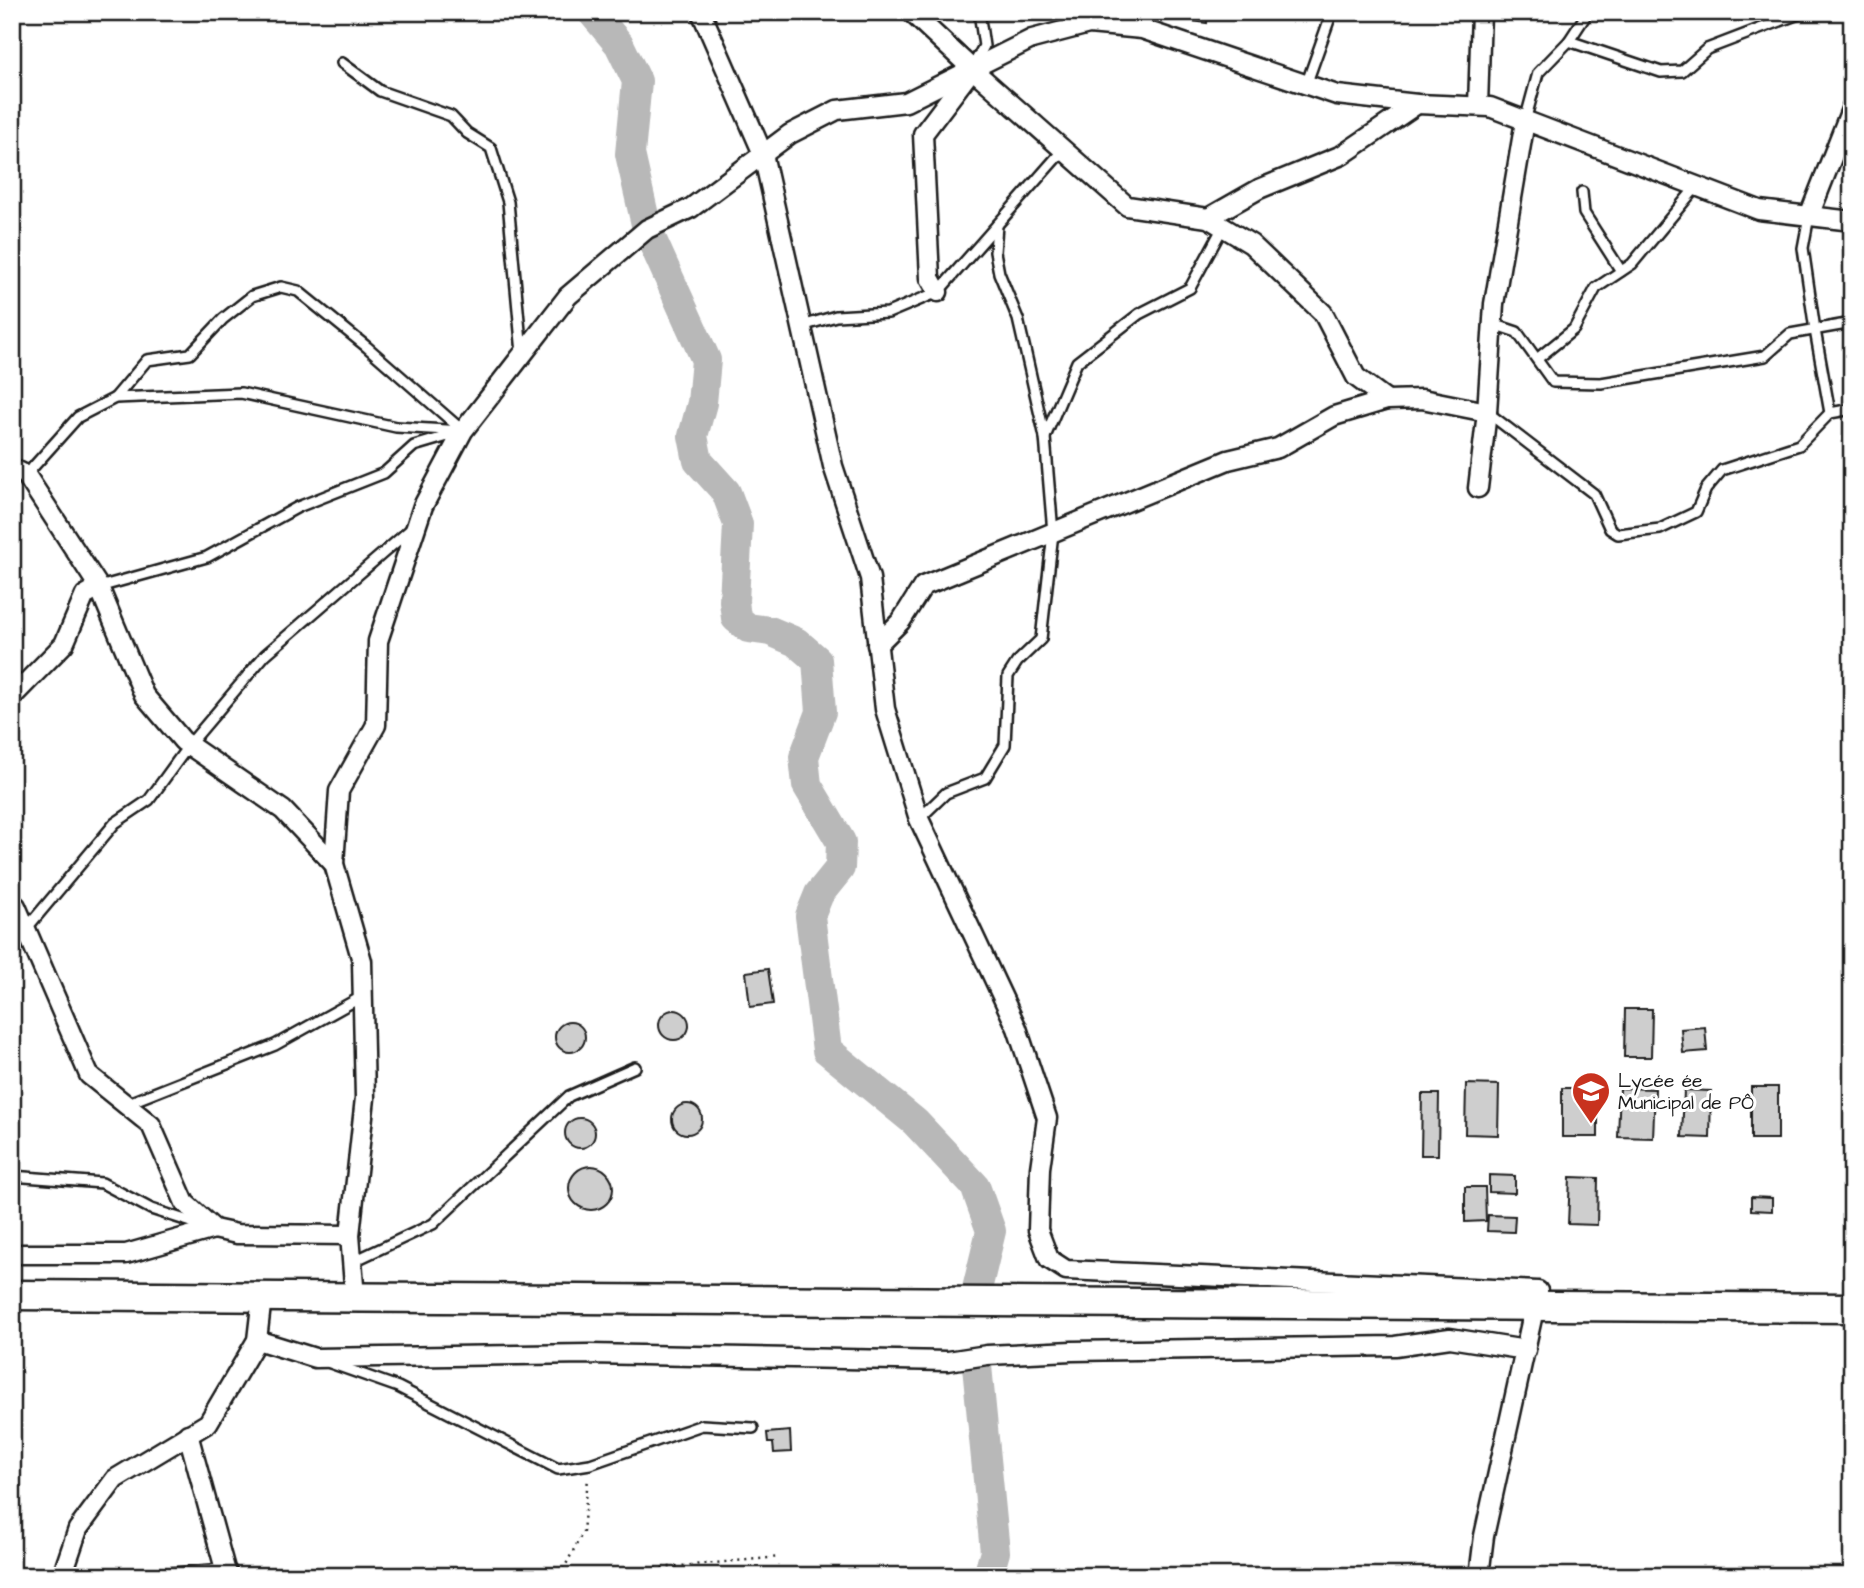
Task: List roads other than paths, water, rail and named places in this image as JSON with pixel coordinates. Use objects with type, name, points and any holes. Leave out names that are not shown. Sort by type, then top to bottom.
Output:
[{"type":"highway","points":[[12,1295],[1852,1308]]},
{"type":"street","points":[[701,12],[763,154],[833,466],[870,578],[885,709],[919,818],[1017,1028],[1047,1118],[1040,1168],[1038,1230],[1049,1258],[1066,1270],[1538,1291],[1483,1535],[1479,1576]]},
{"type":"street","points":[[911,12],[1128,206],[1215,223],[1251,244],[1323,313],[1356,377],[1387,400]]},
{"type":"street","points":[[1478,106],[1481,12]]},
{"type":"street","points":[[355,1298],[349,1235],[365,1098],[362,961],[334,864],[339,791],[376,725],[377,641],[423,506],[463,431],[568,296],[646,229],[691,208],[790,134],[837,110],[906,102],[1032,39],[1086,16],[1142,29],[1337,95],[1417,104],[1490,107],[1759,210],[1852,221]]},
{"type":"street","points":[[938,292],[930,278],[923,134],[972,69]]},
{"type":"street","points":[[1215,223],[1259,189],[1342,155],[1417,104]]},
{"type":"street","points":[[1810,216],[1852,107]]},
{"type":"street","points":[[1478,488],[1487,412],[1494,304],[1525,121]]},
{"type":"street","points":[[877,645],[901,621],[923,586],[1228,460],[1278,449],[1334,416],[1387,400],[1422,399],[1487,412]]},
{"type":"street","points":[[19,471],[99,587],[144,695],[189,745],[283,810],[334,864]]},
{"type":"street","points":[[12,697],[64,644],[85,595],[99,587]]},
{"type":"street","points":[[12,903],[26,929],[89,1075],[150,1125],[185,1203],[214,1228],[237,1234],[349,1235]]},
{"type":"street","points":[[12,1254],[126,1254],[214,1228]]},
{"type":"street","points":[[62,1576],[78,1529],[115,1479],[208,1423],[257,1340],[261,1297]]},
{"type":"street","points":[[257,1340],[315,1358],[589,1354],[948,1361],[987,1355],[1072,1351],[1395,1346],[1450,1338],[1526,1350]]},
{"type":"street","points":[[188,1434],[227,1573]]},
{"type":"lane","points":[[972,69],[984,46],[979,12]]},
{"type":"lane","points":[[1525,121],[1538,73],[1569,40],[1588,12]]},
{"type":"lane","points":[[1569,40],[1661,72],[1682,71],[1707,49],[1804,12]]},
{"type":"lane","points":[[1306,85],[1330,13]]},
{"type":"lane","points":[[342,63],[380,91],[451,116],[467,134],[491,148],[508,202],[522,355]]},
{"type":"lane","points":[[802,326],[836,316],[888,313],[938,292],[1063,150]]},
{"type":"lane","points":[[1537,359],[1573,329],[1596,288],[1632,264],[1697,186]]},
{"type":"lane","points":[[1582,192],[1584,213],[1621,271]]},
{"type":"lane","points":[[1810,216],[1803,248],[1830,413]]},
{"type":"lane","points":[[1045,437],[1077,362],[1139,313],[1190,288],[1215,223]]},
{"type":"lane","points":[[919,818],[946,793],[985,778],[1005,745],[1008,677],[1017,662],[1041,639],[1053,533],[1045,437],[1018,319],[999,273],[995,252],[997,225]]},
{"type":"lane","points":[[19,471],[78,417],[115,398],[147,360],[190,354],[223,319],[252,296],[281,287],[298,291],[463,431]]},
{"type":"lane","points":[[1493,324],[1517,332],[1553,382],[1601,383],[1765,356],[1790,334],[1852,323]]},
{"type":"lane","points":[[115,398],[241,393],[396,427],[463,431]]},
{"type":"lane","points":[[1487,412],[1594,494],[1610,529],[1618,534],[1661,529],[1696,512],[1706,489],[1722,470],[1800,445],[1830,413],[1852,409]]},
{"type":"lane","points":[[99,587],[207,557],[298,507],[384,473],[414,446],[463,431]]},
{"type":"lane","points":[[12,953],[26,929],[115,823],[149,800],[189,745],[265,655],[417,523]]},
{"type":"lane","points":[[125,1104],[275,1045],[363,996]]},
{"type":"lane","points":[[351,1263],[433,1224],[569,1096],[635,1067]]},
{"type":"lane","points":[[12,1176],[102,1183],[151,1209],[214,1228]]},
{"type":"lane","points":[[315,1358],[398,1387],[558,1469],[590,1464],[702,1425],[753,1428]]},
{"type":"lane","points":[[133,1576],[227,1573]]},
{"type":"waterway","points":[[592,12],[619,44],[637,81],[630,154],[647,229],[706,360],[702,403],[693,436],[698,461],[726,492],[738,524],[734,601],[736,618],[748,628],[770,631],[796,642],[817,660],[821,712],[804,757],[807,785],[841,842],[840,868],[819,894],[810,916],[827,1050],[915,1122],[975,1186],[991,1231],[977,1289]]},
{"type":"waterway","points":[[977,1366],[995,1552],[988,1576]]},
{"type":"place","name":"Lycée ée Municipal de PÔ","points":[[1591,1125]]}]
